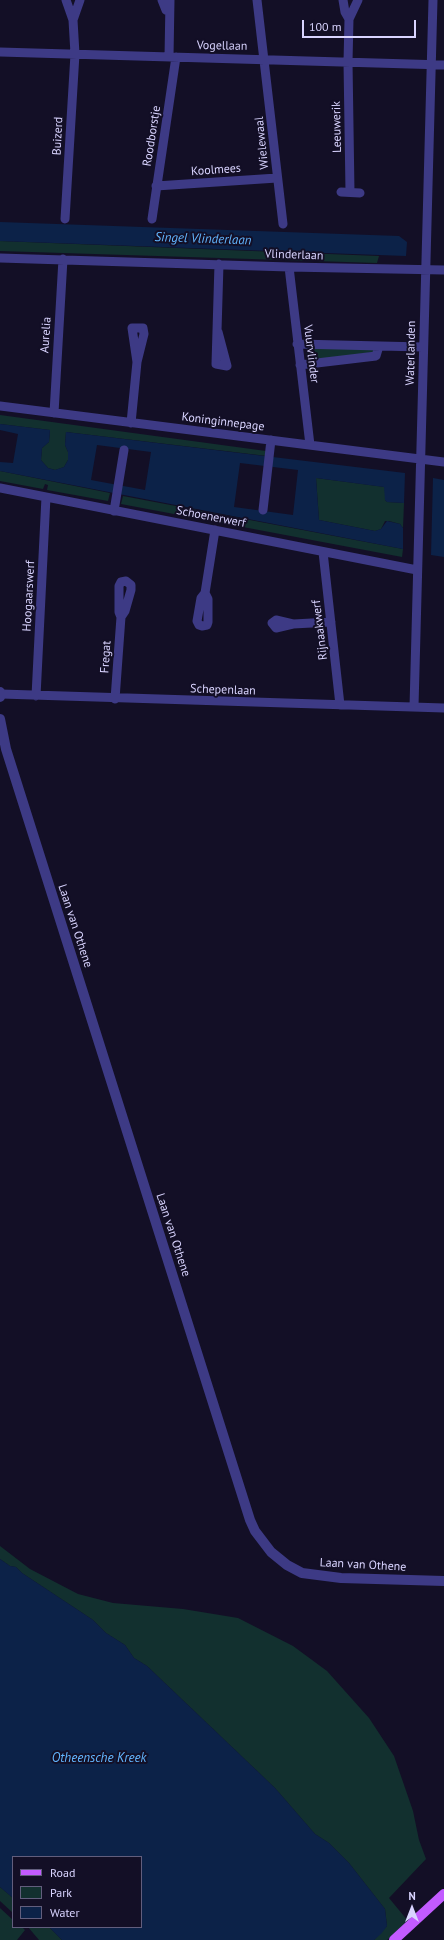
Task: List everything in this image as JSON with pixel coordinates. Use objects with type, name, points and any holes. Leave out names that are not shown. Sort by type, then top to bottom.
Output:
[{"type":"main road","points":[[394,1940],[444,1894]]},
{"type":"street","points":[[66,0],[73,20]]},
{"type":"street","points":[[73,20],[80,0]]},
{"type":"street","points":[[162,0],[166,10],[169,10]]},
{"type":"street","name":"Roodborstje","points":[[152,219],[173,57],[169,10],[170,0]]},
{"type":"street","name":"Wielewaal","points":[[257,0],[283,224]]},
{"type":"street","points":[[343,0],[345,12],[349,19]]},
{"type":"street","points":[[349,19],[358,0]]},
{"type":"street","name":"Waterlanden","points":[[414,707],[433,0]]},
{"type":"street","name":"Leeuwerik","points":[[349,19],[348,62],[350,192]]},
{"type":"street","name":"Buizerd","points":[[65,219],[75,54],[73,20]]},
{"type":"street","name":"Vogellaan","points":[[0,52],[444,65]]},
{"type":"street","name":"Koolmees","points":[[156,186],[277,178]]},
{"type":"street","name":"Vlinderlaan","points":[[0,258],[288,267],[444,270]]},
{"type":"street","name":"Aurelia","points":[[54,413],[63,259]]},
{"type":"street","points":[[218,332],[219,264]]},
{"type":"street","name":"Vuurvlinder","points":[[288,267],[310,445]]},
{"type":"street","points":[[297,344],[423,347]]},
{"type":"street","points":[[300,365],[376,356],[379,346]]},
{"type":"street","points":[[131,423],[137,362]]},
{"type":"street","name":"Koninginnepage","points":[[0,406],[444,462]]},
{"type":"street","points":[[264,510],[271,440]]},
{"type":"street","points":[[114,510],[124,450]]},
{"type":"street","name":"Schoenerwerf","points":[[0,488],[417,570]]},
{"type":"street","name":"Hoogaarswerf","points":[[36,696],[46,497]]},
{"type":"street","points":[[205,593],[215,530]]},
{"type":"street","name":"Rijnaakwerf","points":[[323,552],[340,705]]},
{"type":"street","name":"Fregat","points":[[115,699],[122,617]]},
{"type":"street","points":[[292,624],[331,622]]},
{"type":"street","name":"Schepenlaan","points":[[0,694],[115,699],[444,708]]},
{"type":"street","name":"Laan van Othene","points":[[0,719],[6,749],[240,1490],[255,1531],[271,1552],[302,1573],[341,1578],[444,1581]]},
{"type":"street","name":"Laan van Othene","points":[[0,737],[6,749]]},
{"type":"green space","points":[[0,241],[379,256],[377,263],[0,251]]},
{"type":"green space","points":[[306,347],[374,349],[375,352],[307,361]]},
{"type":"green space","points":[[0,415],[266,451],[267,456],[66,432],[65,445],[68,452],[68,460],[64,467],[55,470],[48,468],[41,460],[42,448],[49,442],[50,430],[0,424]]},
{"type":"green space","points":[[0,471],[110,493],[108,501],[47,490],[48,485],[45,484],[43,489],[0,481]]},
{"type":"green space","points":[[316,478],[385,487],[385,500],[387,502],[404,503],[403,528],[400,524],[385,521],[381,529],[375,531],[319,520]]},
{"type":"green space","points":[[123,496],[403,549],[402,557],[121,504]]},
{"type":"green space","points":[[0,1546],[30,1569],[78,1594],[113,1603],[183,1609],[238,1618],[293,1646],[327,1671],[369,1718],[394,1756],[413,1811],[419,1840],[426,1859],[389,1898],[408,1921],[387,1940],[374,1940],[387,1926],[385,1909],[349,1863],[329,1843],[315,1834],[275,1788],[147,1666],[134,1658],[125,1645],[106,1633],[93,1620],[22,1573],[16,1567],[10,1566],[0,1559]]},
{"type":"green space","points":[[0,1887],[12,1897],[12,1912],[0,1901]]},
{"type":"green space","points":[[0,1908],[12,1919],[12,1928],[23,1928],[25,1930],[17,1940],[0,1940]]},
{"type":"green space","points":[[29,1928],[50,1928],[62,1940],[39,1940]]},
{"type":"water","name":"Singel Vlinderlaan","points":[[0,222],[399,236],[407,242],[406,256],[0,241]]},
{"type":"water","points":[[0,424],[50,430],[49,442],[42,448],[41,460],[48,468],[55,470],[64,467],[68,460],[68,452],[65,445],[66,432],[405,473],[404,503],[387,502],[385,500],[384,487],[316,478],[319,520],[375,531],[381,529],[387,521],[400,524],[403,528],[403,549],[0,471],[0,462],[13,463],[18,434],[0,430]],"holes":[[[97,445],[151,452],[145,490],[91,480]],[[240,463],[298,470],[293,515],[234,507]]]},
{"type":"water","points":[[433,478],[444,480],[444,557],[431,555]]},
{"type":"water","name":"Otheensche Kreek","points":[[0,1559],[10,1566],[16,1567],[22,1573],[93,1620],[106,1633],[125,1645],[134,1658],[147,1666],[275,1788],[315,1834],[329,1843],[349,1863],[385,1909],[387,1926],[374,1940],[62,1940],[50,1928],[142,1928],[142,1856],[12,1856],[12,1897],[0,1887]]}]
